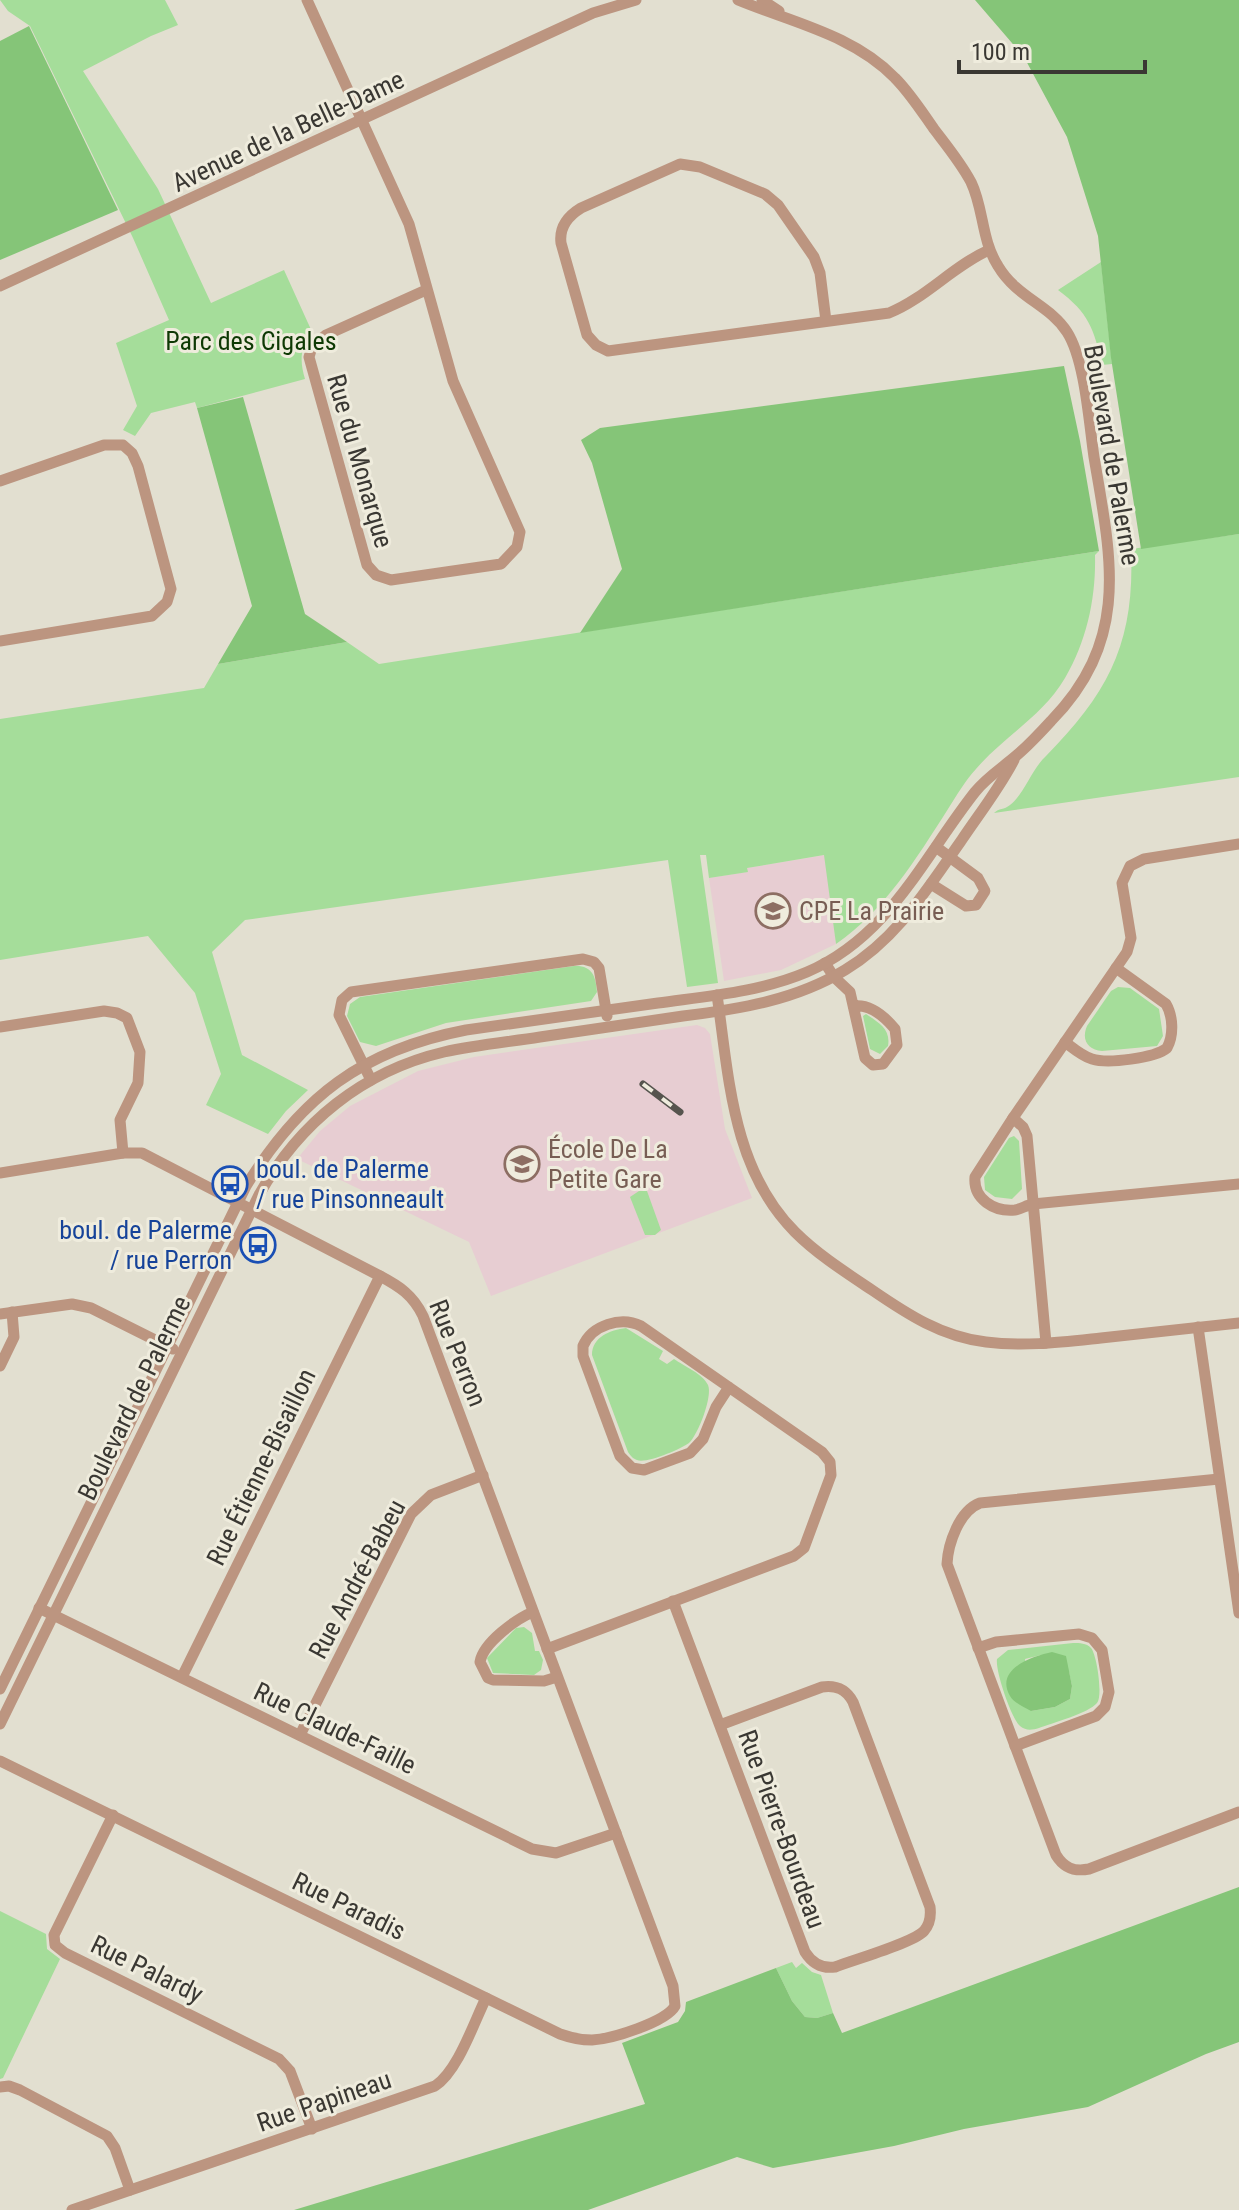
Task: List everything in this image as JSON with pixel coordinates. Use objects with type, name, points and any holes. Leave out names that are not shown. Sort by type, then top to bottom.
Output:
[{"type":"street","name":"Rue du Monarque","points":[[307,0],[409,224],[453,381],[518,524],[517,547],[508,560],[493,566],[391,580],[376,575],[367,565],[309,357],[312,347],[326,335],[426,290]]},
{"type":"street","name":"Avenue de la Belle-Dame","points":[[593,13],[611,0]]},
{"type":"street","name":"Avenue de la Belle-Dame","points":[[0,286],[593,13],[636,0]]},
{"type":"street","name":"Boulevard de Palerme","points":[[0,1689],[238,1202],[257,1169],[292,1122],[318,1096],[364,1065],[409,1045],[442,1035],[717,995],[776,983],[825,963],[853,945],[884,918],[978,788],[1058,714],[1086,674],[1101,641],[1107,619],[1111,572],[1073,343],[1056,318],[1014,287],[989,250],[977,198],[968,177],[897,79],[856,48],[786,16],[738,0]]},
{"type":"street","name":"Boulevard de Palerme","points":[[762,0],[786,16]]},
{"type":"street","points":[[826,321],[817,264],[778,205],[765,194],[700,167],[680,164],[663,169],[581,208],[569,216],[562,228],[561,243],[587,335],[602,349],[615,351],[826,321],[896,310],[989,250]]},
{"type":"street","points":[[0,481],[104,445],[123,445],[132,453],[138,466],[171,589],[167,602],[152,616],[0,641]]},
{"type":"street","name":"Boulevard de Palerme","points":[[0,1724],[251,1210],[302,1133],[330,1107],[371,1080],[445,1052],[719,1011],[793,995],[834,977],[860,961],[906,918],[1004,778],[1016,756]]},
{"type":"street","points":[[1239,844],[1144,859],[1130,866],[1122,883],[1130,942],[1116,968],[979,1167],[974,1185],[982,1199],[994,1207],[1015,1210],[1033,1204],[1239,1184]]},
{"type":"street","points":[[931,884],[966,906],[976,905],[985,891],[982,882],[936,847]]},
{"type":"street","points":[[371,1080],[339,1015],[342,1000],[351,992],[583,959],[594,962],[599,968],[608,1026]]},
{"type":"street","points":[[825,963],[834,977],[847,987],[865,1058],[873,1065],[883,1064],[897,1045],[895,1029],[872,1009],[854,1006]]},
{"type":"street","points":[[1065,1042],[1083,1055],[1099,1061],[1151,1056],[1167,1048],[1172,1036],[1166,1004],[1116,968]]},
{"type":"street","points":[[717,995],[735,1112],[744,1148],[766,1194],[793,1230],[831,1261],[909,1315],[950,1334],[983,1342],[1046,1343],[1239,1323]]},
{"type":"street","points":[[0,1027],[104,1011],[117,1013],[127,1018],[132,1026],[141,1063],[138,1083],[120,1120],[123,1153],[0,1173]]},
{"type":"street","points":[[1013,1118],[1027,1136],[1046,1343]]},
{"type":"street","name":"Rue Perron","points":[[123,1153],[142,1153],[380,1276],[409,1294],[420,1309],[676,2000]]},
{"type":"street","name":"Rue Étienne-Bisaillon","points":[[182,1677],[380,1276]]},
{"type":"street","points":[[0,1366],[14,1337],[6,1313],[64,1305],[84,1306],[181,1352]]},
{"type":"street","points":[[547,1649],[799,1553],[807,1543],[829,1481],[830,1462],[822,1452],[729,1387],[633,1323],[617,1321],[596,1330],[583,1346],[583,1356],[620,1456],[632,1468],[650,1469],[695,1449],[729,1387]]},
{"type":"street","points":[[1198,1327],[1239,1613]]},
{"type":"street","name":"Rue André-Babeu","points":[[300,1735],[411,1514],[431,1495],[483,1475]]},
{"type":"street","points":[[1219,1479],[986,1502],[970,1508],[961,1521],[947,1564],[1056,1855],[1063,1864],[1075,1870],[1089,1869],[1239,1812]]},
{"type":"street","name":"Rue Pierre-Bourdeau","points":[[673,1601],[720,1725],[809,1959],[822,1967],[835,1967],[912,1939],[924,1931],[930,1919],[930,1907],[847,1692],[835,1687],[822,1687],[720,1725]]},
{"type":"street","name":"Rue Claude-Faille","points":[[39,1608],[541,1852],[563,1852],[616,1833]]},
{"type":"street","points":[[533,1612],[515,1620],[483,1653],[480,1662],[488,1678],[493,1680],[544,1681],[557,1677]]},
{"type":"street","points":[[978,1648],[996,1642],[1079,1634],[1092,1638],[1102,1650],[1109,1692],[1102,1710],[1096,1716],[1015,1746]]},
{"type":"street","name":"Rue Paradis","points":[[0,1761],[560,2034],[589,2040],[610,2037],[664,2018],[673,2010],[676,2000]]},
{"type":"street","name":"Rue Palardy","points":[[113,1815],[54,1935],[55,1945],[65,1953],[279,2059],[290,2071],[312,2129]]},
{"type":"street","name":"Rue Papineau","points":[[72,2210],[440,2083],[452,2066],[486,1998]]},
{"type":"street","points":[[0,2087],[20,2090],[102,2131],[115,2148],[130,2190]]},
{"type":"shaded area","name":"CPE La Prairie","points":[[825,855],[836,944],[781,970],[724,981],[709,878],[747,872],[747,868]]},
{"type":"shaded area","name":"École De La Petite Gare","points":[[697,1025],[710,1034],[725,1129],[752,1198],[491,1296],[469,1242],[297,1159],[320,1131],[350,1106],[418,1071],[474,1057]]},
{"type":"green space","name":"Parc des Cigales","points":[[0,0],[165,0],[178,25],[83,71],[158,189],[211,303],[284,270],[313,334],[305,344],[302,355],[305,379],[197,408],[195,402],[151,413],[135,436],[123,430],[137,406],[116,343],[169,320],[133,238],[30,26],[8,11]]},
{"type":"green space","points":[[975,0],[1239,0],[1239,534],[1141,549],[1111,358],[1098,236],[1067,137],[1024,57]]},
{"type":"green space","points":[[29,26],[118,210],[0,260],[0,41]]},
{"type":"green space","points":[[1101,262],[1112,364],[1102,365],[1089,323],[1077,306],[1058,290]]},
{"type":"green space","points":[[1064,366],[1099,551],[580,633],[622,569],[592,463],[581,440],[600,428]]},
{"type":"green space","points":[[243,397],[305,614],[347,642],[218,664],[252,606],[197,408]]},
{"type":"green space","points":[[1239,534],[1239,777],[994,813],[1008,807],[1020,794],[1041,762],[1087,709],[1114,663],[1128,611],[1131,549]]},
{"type":"green space","points":[[1099,551],[1095,555],[1092,603],[1084,634],[1065,678],[1046,704],[976,769],[885,900],[836,944],[824,855],[709,878],[706,855],[700,855],[718,983],[687,987],[668,860],[245,920],[212,952],[242,1055],[308,1090],[268,1134],[206,1105],[221,1074],[195,993],[148,936],[0,960],[0,719],[204,688],[218,664],[347,642],[379,664]]},
{"type":"green space","points":[[574,966],[585,967],[594,976],[597,992],[591,1001],[446,1023],[376,1046],[360,1042],[347,1016],[350,1004],[360,997]]},
{"type":"green space","points":[[1118,987],[1130,988],[1159,1009],[1163,1036],[1157,1046],[1102,1051],[1093,1049],[1087,1043],[1087,1026],[1111,991]]},
{"type":"green space","points":[[866,1014],[888,1035],[888,1046],[880,1054],[870,1049],[863,1016]]},
{"type":"green space","points":[[1014,1136],[1019,1141],[1022,1189],[1012,1199],[995,1197],[985,1190],[984,1177],[1009,1138]]},
{"type":"green space","points":[[639,1191],[647,1191],[661,1230],[655,1235],[645,1235],[630,1197]]},
{"type":"green space","points":[[626,1328],[663,1351],[659,1359],[667,1364],[674,1359],[698,1374],[706,1381],[709,1390],[704,1415],[689,1443],[641,1461],[628,1452],[592,1355],[599,1339]]},
{"type":"green space","points":[[524,1627],[532,1633],[535,1651],[539,1651],[543,1660],[541,1670],[534,1675],[493,1673],[487,1658],[516,1628]]},
{"type":"green space","points":[[1073,1643],[1087,1645],[1093,1652],[1097,1667],[1097,1703],[1079,1714],[1039,1728],[1022,1728],[1012,1714],[998,1673],[997,1659],[1008,1650]],"holes":[[[1041,1655],[1069,1672],[1072,1686],[1070,1699],[1055,1707],[1031,1711],[1025,1659]]]},
{"type":"green space","points":[[1052,1652],[1066,1656],[1072,1686],[1070,1699],[1055,1707],[1031,1711],[1010,1696],[1007,1678],[1018,1665]]},
{"type":"green space","points":[[1239,1887],[1239,2042],[1088,2107],[773,2168],[737,2157],[588,2210],[294,2210],[645,2104],[622,2043],[678,2022],[685,2011],[686,2002],[776,1968],[792,2001],[805,2017],[817,2018],[833,2013],[842,2033]]},
{"type":"green space","points":[[0,1911],[46,1934],[47,1949],[60,1959],[0,2079]]},
{"type":"green space","points":[[792,1962],[796,1968],[802,1963],[821,1975],[833,2013],[817,2018],[805,2017],[792,2001],[776,1968]]},
{"type":"railway","points":[[643,1084],[680,1112]]},
{"type":"place","name":"CPE La Prairie","points":[[773,911]]},
{"type":"place","name":"École De La Petite Gare","points":[[522,1164]]},
{"type":"place","name":"boul. de Palerme / rue Pinsonneault","points":[[230,1184]]},
{"type":"place","name":"boul. de Palerme / rue Perron","points":[[258,1245]]}]
